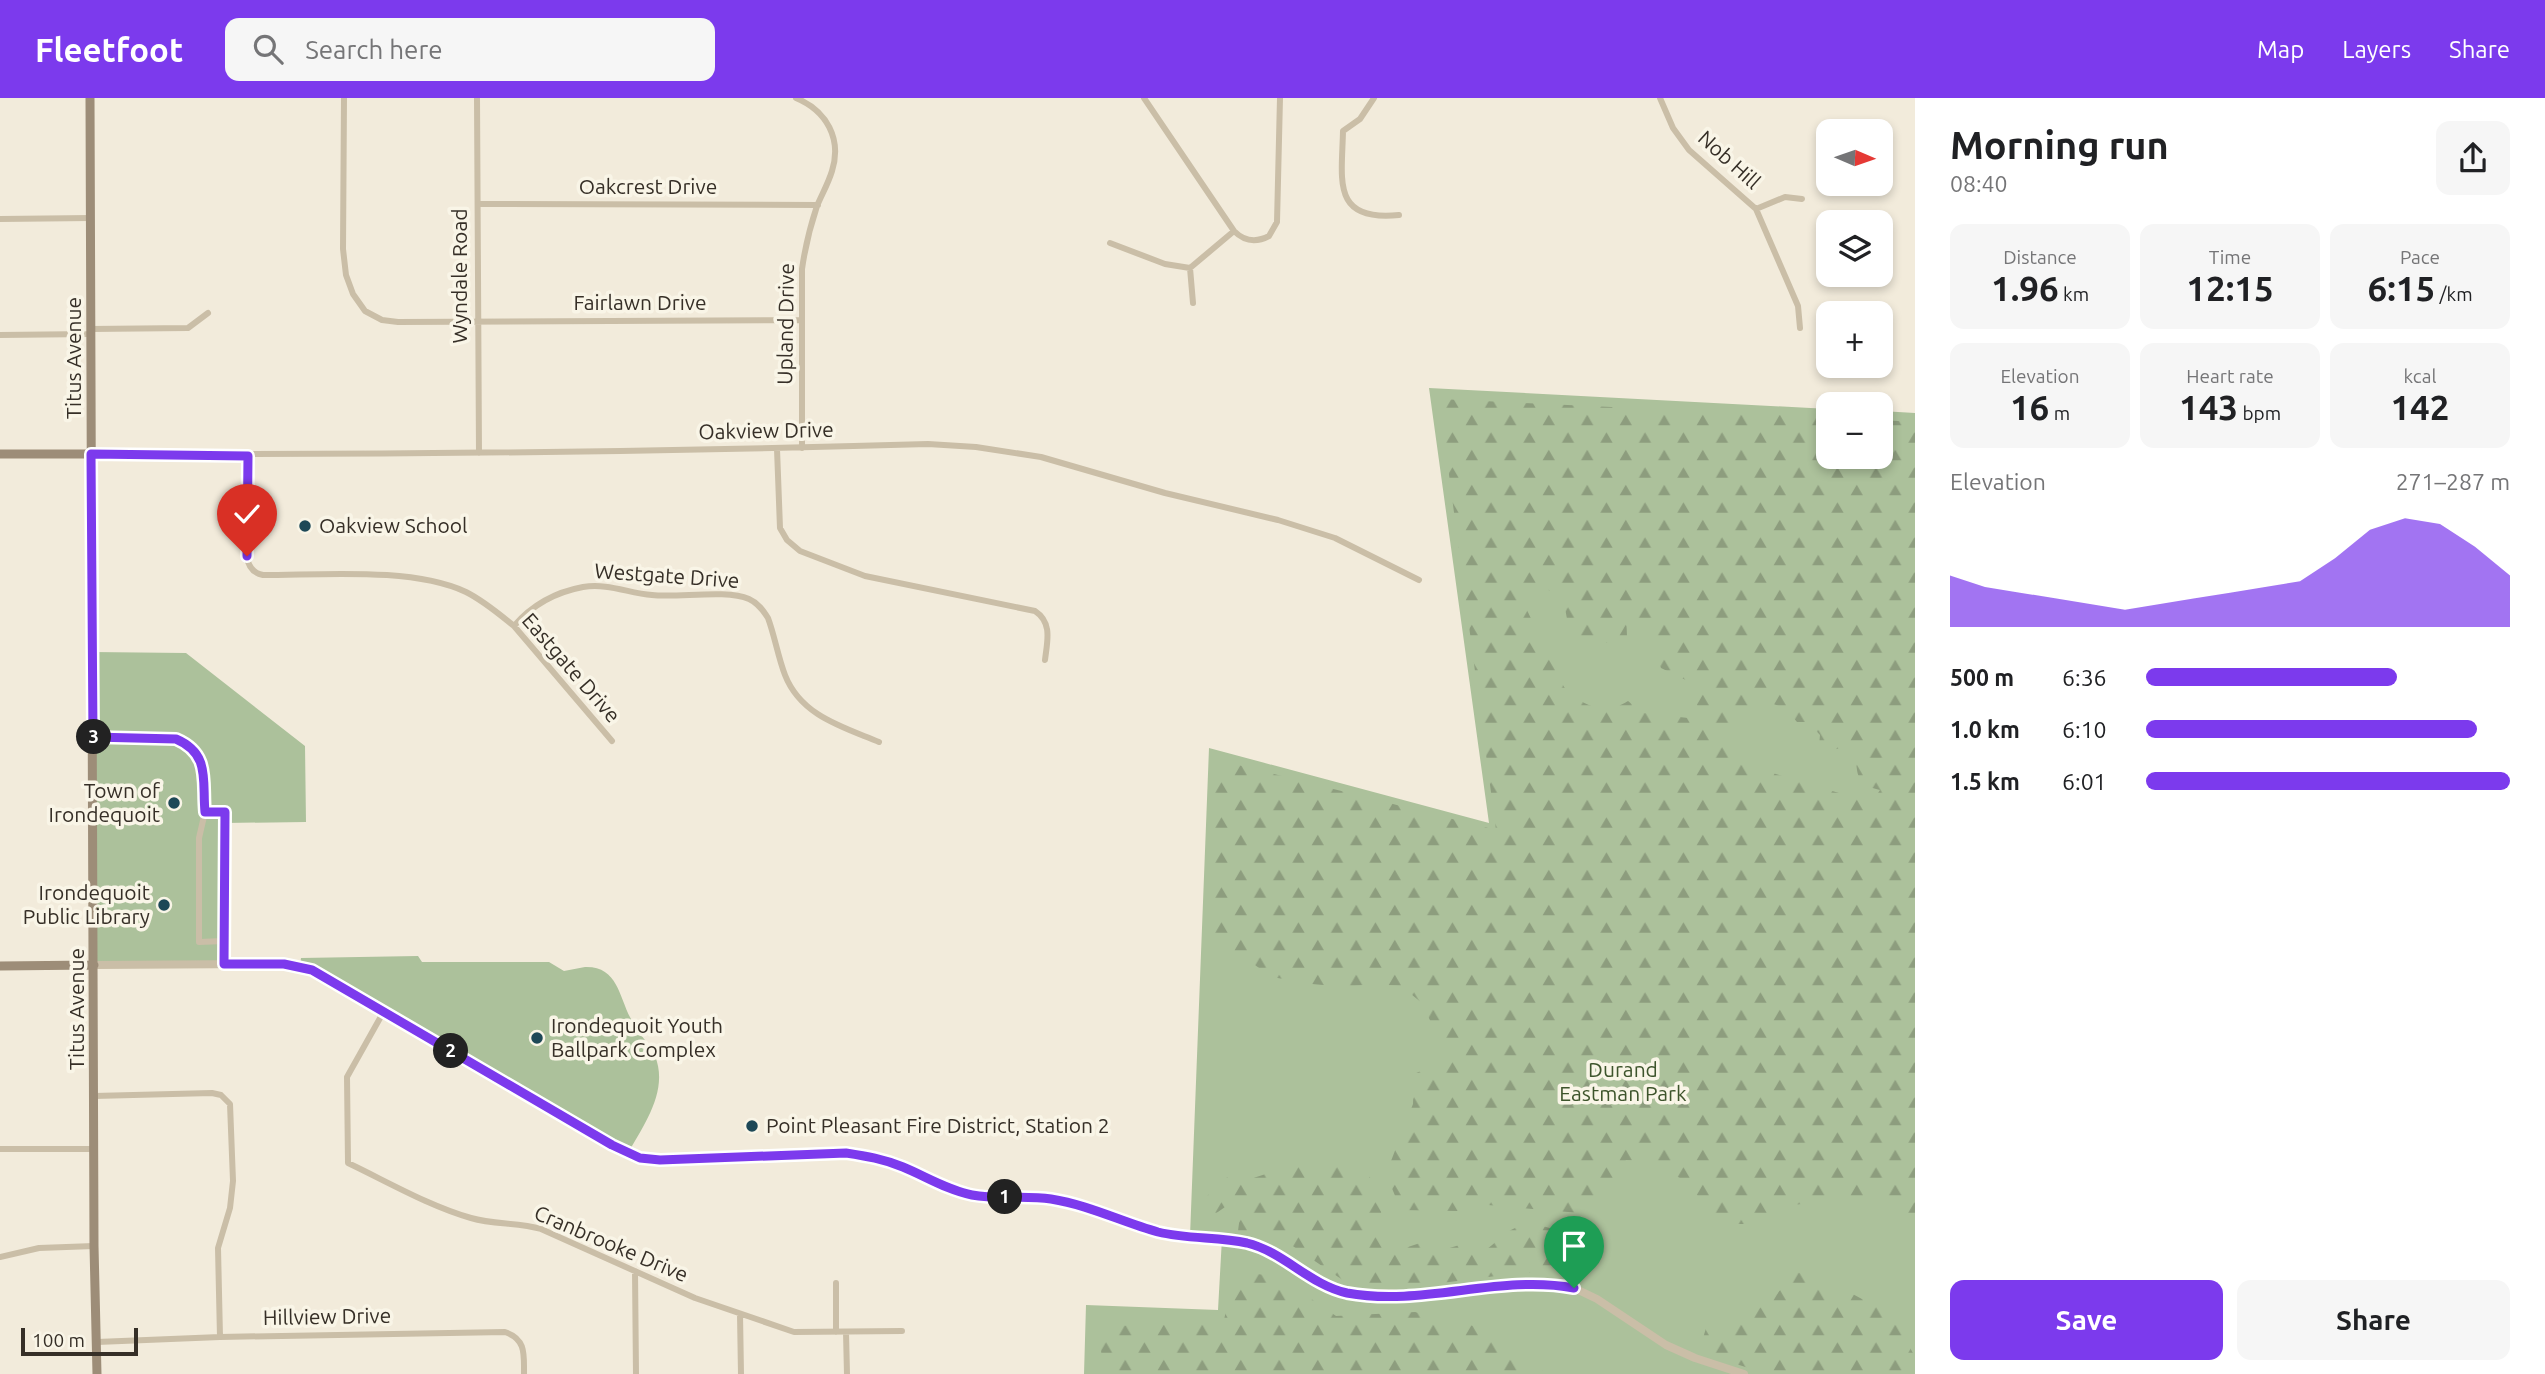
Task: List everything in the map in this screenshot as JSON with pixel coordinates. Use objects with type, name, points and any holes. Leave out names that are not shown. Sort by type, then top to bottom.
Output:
[{"type":"main road","name":"Titus Avenue","points":[[90,98],[94,1246],[97,1374]]},
{"type":"main road","points":[[0,454],[91,454]]},
{"type":"main road","points":[[0,967],[94,965]]},
{"type":"street","name":"Fairlawn Drive","points":[[344,98],[343,257],[353,294],[365,311],[390,321],[802,320]]},
{"type":"street","name":"Wyndale Road","points":[[477,98],[479,453]]},
{"type":"street","name":"Upland Drive","points":[[796,98],[822,113],[834,135],[835,147],[833,170],[818,205],[804,258],[803,448]]},
{"type":"street","points":[[1144,98],[1234,231],[1247,240],[1262,240],[1274,231],[1277,222],[1280,98]]},
{"type":"street","points":[[1374,98],[1360,118],[1343,131],[1342,189],[1350,204],[1358,209],[1381,217],[1399,215]]},
{"type":"street","name":"Nob Hill","points":[[1661,98],[1665,112],[1681,140],[1756,209],[1798,306],[1800,328]]},
{"type":"street","name":"Nob Hill","points":[[1756,209],[1785,197],[1802,199]]},
{"type":"street","name":"Oakcrest Drive","points":[[478,204],[818,205]]},
{"type":"street","points":[[0,219],[91,218]]},
{"type":"street","points":[[1110,243],[1165,264],[1191,268],[1234,231]]},
{"type":"street","points":[[1191,268],[1194,303]]},
{"type":"street","points":[[0,335],[187,328],[208,313]]},
{"type":"street","name":"Oakview Drive","points":[[91,454],[248,456],[384,452],[777,449],[928,444],[987,448],[1041,457],[1165,493],[1321,532],[1419,580]]},
{"type":"street","points":[[777,449],[780,528],[793,546],[865,576],[1035,611],[1041,615],[1047,627],[1045,660]]},
{"type":"street","name":"Eastgate Drive","points":[[248,456],[247,556],[249,566],[255,573],[424,579],[451,586],[477,598],[514,626],[612,741]]},
{"type":"street","name":"Westgate Drive","points":[[514,626],[548,599],[571,590],[596,586],[652,595],[729,595],[750,599],[768,618],[786,677],[804,705],[822,718],[880,741]]},
{"type":"street","points":[[93,737],[176,739],[193,749],[199,757],[203,767],[205,812],[199,838],[199,942],[224,942]]},
{"type":"street","points":[[205,812],[225,812],[224,964]]},
{"type":"street","points":[[94,965],[284,964],[303,967],[384,1011],[612,1145],[640,1158],[660,1160],[846,1153],[877,1157],[956,1191],[973,1195],[1048,1199],[1083,1206],[1158,1232],[1249,1244],[1270,1251],[1321,1283],[1345,1292],[1433,1296],[1515,1284],[1546,1283],[1574,1288],[1597,1298],[1666,1345],[1744,1374]]},
{"type":"street","name":"Cranbrooke Drive","points":[[384,1011],[347,1077],[348,1163],[460,1215],[482,1221],[523,1224],[541,1229],[695,1298],[794,1332],[902,1331]]},
{"type":"street","points":[[94,1096],[212,1093],[221,1095],[230,1104],[233,1190],[218,1248],[220,1337]]},
{"type":"street","points":[[0,1149],[94,1149]]},
{"type":"street","points":[[0,1257],[39,1248],[94,1246]]},
{"type":"street","points":[[635,1271],[636,1374]]},
{"type":"street","points":[[836,1283],[836,1332]]},
{"type":"street","points":[[740,1314],[741,1374]]},
{"type":"street","name":"Hillview Drive","points":[[97,1342],[505,1332],[513,1335],[523,1346],[524,1374]]},
{"type":"street","points":[[846,1332],[847,1374]]},
{"type":"green space","name":"Durand Eastman Park","points":[[1429,388],[1816,408],[1816,469],[1893,469],[1893,412],[1915,413],[1915,1374],[1084,1374],[1086,1305],[1218,1310],[1222,1238],[1190,1236],[1209,748],[1489,823]]},
{"type":"green space","name":"Durand Eastman Park","points":[[1439,399],[1816,416],[1816,469],[1893,469],[1893,421],[1915,422],[1915,1227],[1871,1195],[1786,1206],[1753,1224],[1726,1224],[1707,1208],[1687,1182],[1651,1162],[1626,1160],[1598,1208],[1580,1213],[1488,1205],[1457,1211],[1401,1210],[1386,1174],[1413,1104],[1414,1074],[1448,1059],[1422,1003],[1401,986],[1373,984],[1345,987],[1272,977],[1217,944],[1210,935],[1215,759],[1496,830]],"holes":[[[1542,587],[1563,597],[1569,630],[1591,641],[1604,643],[1627,636],[1626,613],[1637,615],[1661,668],[1692,683],[1698,709],[1697,719],[1644,713],[1628,701],[1611,708],[1594,707],[1571,694],[1564,687],[1524,604]],[[1771,703],[1786,709],[1797,722],[1808,722],[1820,735],[1819,746],[1829,751],[1844,747],[1855,751],[1857,772],[1861,781],[1880,790],[1869,807],[1859,799],[1736,762],[1725,728],[1750,708]]]},
{"type":"green space","points":[[92,652],[186,653],[305,746],[306,822],[225,823],[226,964],[94,965]]},
{"type":"green space","name":"Irondequoit Youth Ballpark Complex","points":[[418,956],[422,962],[549,962],[564,971],[596,968],[611,977],[634,1024],[655,1056],[659,1069],[653,1107],[628,1153],[300,966],[301,958]]},
{"type":"green space","points":[[1305,1164],[1341,1164],[1367,1172],[1378,1197],[1388,1241],[1408,1247],[1432,1239],[1443,1250],[1466,1243],[1484,1251],[1511,1230],[1530,1225],[1553,1229],[1574,1239],[1596,1220],[1603,1275],[1574,1278],[1544,1272],[1519,1273],[1434,1284],[1353,1287],[1275,1234],[1238,1231],[1241,1208],[1228,1205],[1212,1216],[1202,1217],[1204,1203],[1210,1192],[1231,1175],[1247,1180]]},
{"type":"green space","points":[[1794,1271],[1834,1284],[1888,1313],[1915,1357],[1915,1374],[1767,1374],[1699,1352],[1706,1328],[1756,1311],[1777,1294]]},
{"type":"green space","points":[[1235,1272],[1278,1276],[1336,1316],[1415,1312],[1474,1326],[1548,1374],[1265,1374],[1280,1342],[1245,1374],[1103,1374],[1099,1326],[1223,1324]]},
{"type":"place","name":"Oakview School","points":[[305,526]]},
{"type":"place","name":"Town of Irondequoit","points":[[174,803]]},
{"type":"place","name":"Irondequoit Public Library","points":[[164,905]]},
{"type":"place","name":"Irondequoit Youth Ballpark Complex","points":[[537,1038]]},
{"type":"place","name":"Point Pleasant Fire District, Station 2","points":[[752,1126]]},
{"type":"route","points":[[247,556],[248,456],[91,454],[93,737],[176,739],[195,751],[202,762],[205,812],[225,812],[224,964],[284,964],[312,970],[612,1145],[640,1158],[660,1160],[846,1153],[877,1157],[956,1191],[973,1195],[1048,1199],[1083,1206],[1158,1232],[1249,1244],[1270,1251],[1321,1283],[1345,1292],[1433,1296],[1515,1284],[1546,1283],[1574,1288]]}]
